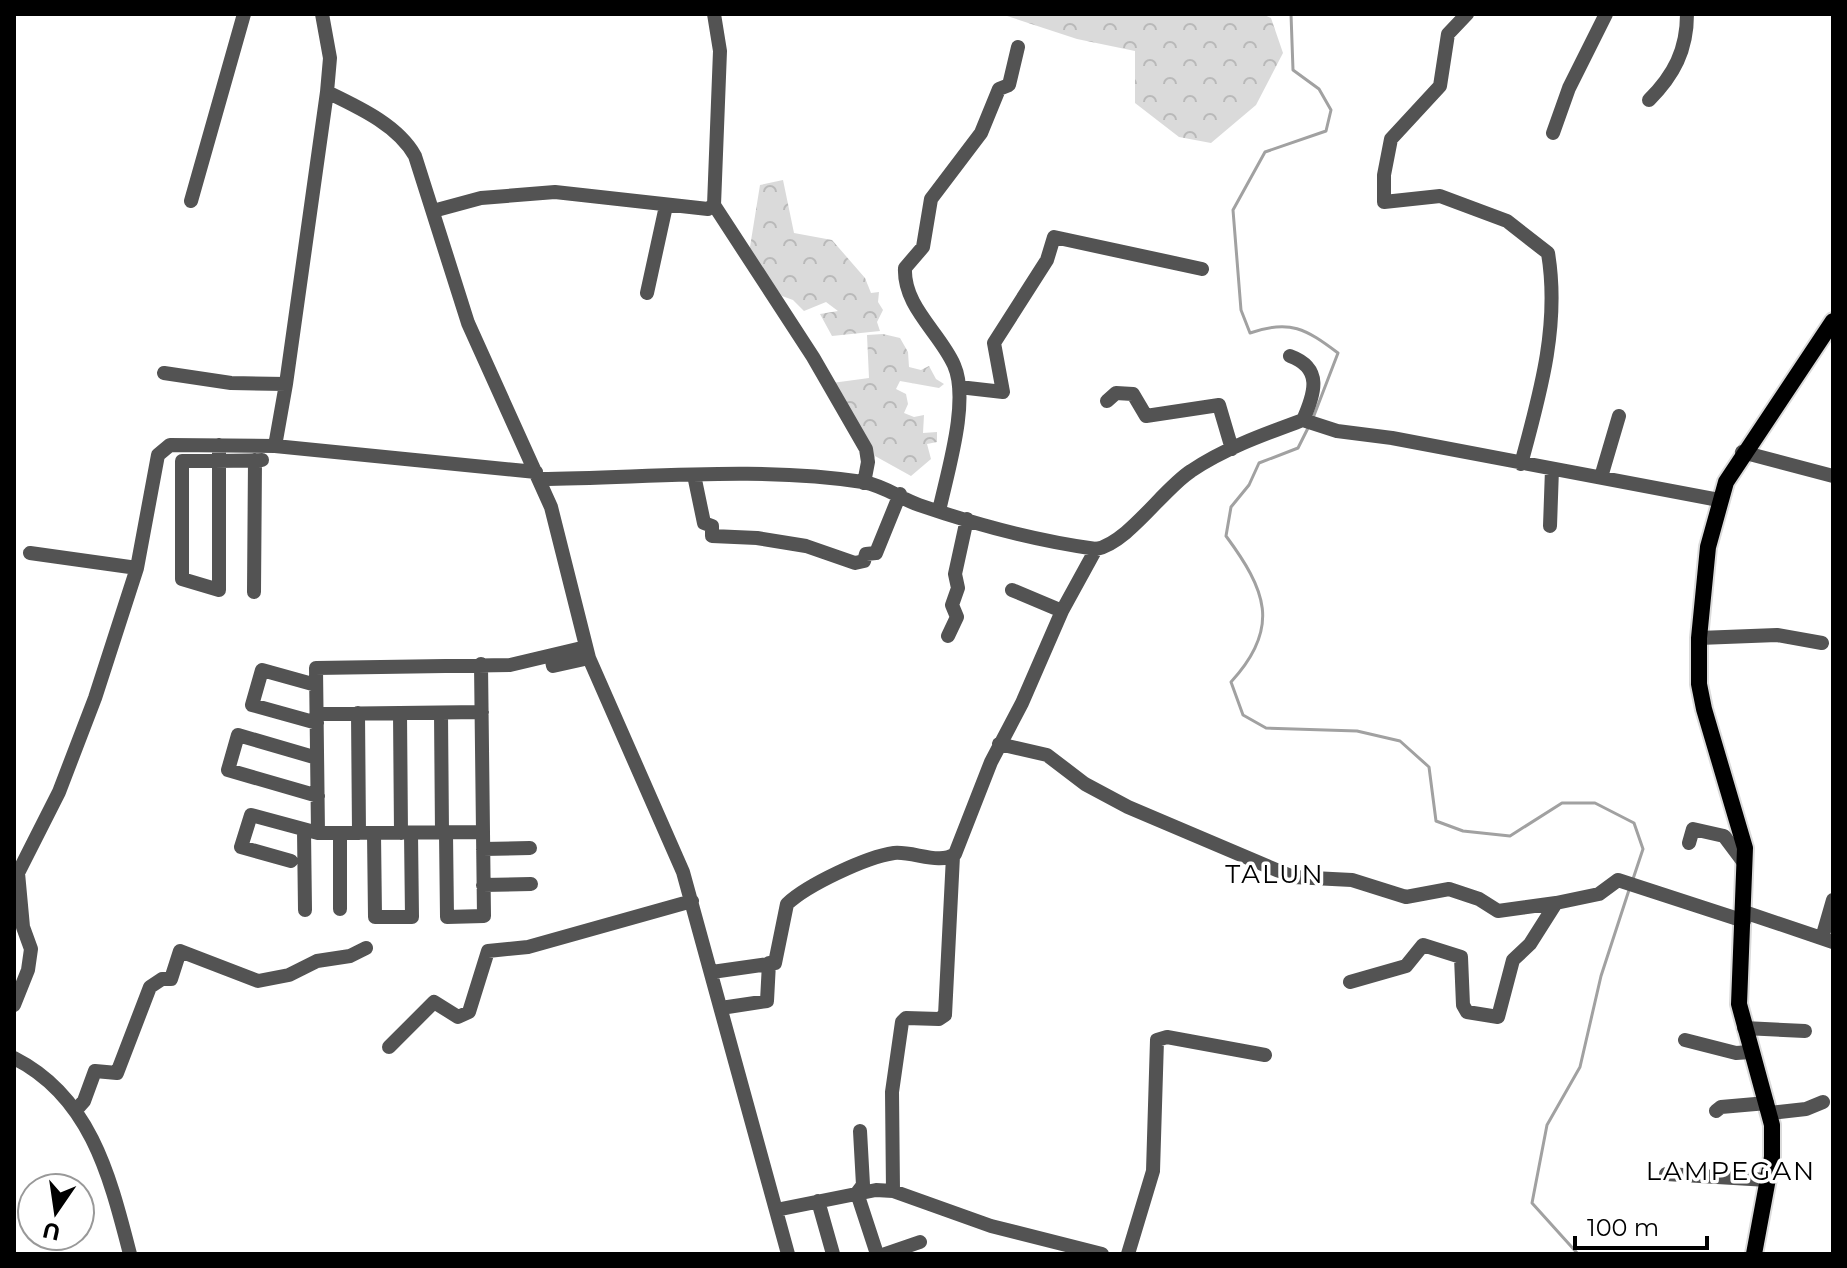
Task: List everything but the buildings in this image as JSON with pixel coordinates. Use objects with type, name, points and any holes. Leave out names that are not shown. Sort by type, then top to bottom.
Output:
[{"type":"main road","points":[[1754,1254],[1773,1142],[1768,1108],[1750,1052],[1739,996],[1745,864],[1742,829],[1704,709],[1699,684],[1699,638],[1708,547],[1719,500],[1742,452],[1832,325]]},
{"type":"street","points":[[191,201],[244,14]]},
{"type":"street","points":[[275,446],[327,92],[330,58],[322,14]]},
{"type":"street","points":[[714,14],[720,51],[714,205],[813,357],[866,449],[869,457],[864,483]]},
{"type":"street","points":[[1467,14],[1448,34],[1440,86],[1391,139],[1384,175],[1384,202],[1440,196],[1507,221],[1548,253],[1552,289],[1550,346],[1521,464]]},
{"type":"street","points":[[1553,133],[1569,88],[1606,14]]},
{"type":"street","points":[[1649,100],[1680,60],[1687,33],[1687,14]]},
{"type":"street","points":[[939,511],[954,442],[959,387],[955,367],[910,295],[905,268],[923,247],[931,199],[981,133],[1000,88],[1009,85],[1018,47]]},
{"type":"street","points":[[327,92],[359,107],[408,143],[468,323],[538,476],[563,544],[588,653],[665,827],[692,901],[788,1254]]},
{"type":"street","points":[[433,211],[481,198],[555,192],[666,206],[708,209],[714,205]]},
{"type":"street","points":[[647,293],[666,206]]},
{"type":"street","points":[[959,387],[1003,392],[994,343],[1047,260],[1054,237],[1202,269]]},
{"type":"street","points":[[1290,356],[1306,363],[1312,371],[1312,394],[1306,420]]},
{"type":"street","points":[[164,373],[254,385],[286,384]]},
{"type":"street","points":[[1107,401],[1116,393],[1133,394],[1146,416],[1219,405],[1232,449]]},
{"type":"street","points":[[1601,477],[1619,416]]},
{"type":"street","points":[[893,1191],[892,1092],[902,1022],[906,1018],[939,1019],[945,1015],[953,856],[999,744],[1022,703],[1062,611],[1096,549],[1113,541],[1183,476],[1232,449],[1306,420],[1337,431],[1719,500]]},
{"type":"street","points":[[14,1005],[28,970],[31,949],[23,927],[18,873],[59,792],[77,748],[137,568],[158,455],[170,445],[275,446],[538,476],[694,475],[864,483],[967,519],[1096,549]]},
{"type":"street","points":[[219,445],[219,461],[219,590],[182,579],[182,461],[219,461],[258,460],[254,592]]},
{"type":"street","points":[[1742,452],[1833,476]]},
{"type":"street","points":[[1550,526],[1552,469]]},
{"type":"street","points":[[694,475],[704,523],[712,526],[712,536],[757,538],[806,546],[855,563],[864,561],[866,554],[876,553],[900,494]]},
{"type":"street","points":[[948,636],[957,617],[952,605],[958,588],[955,574],[967,519]]},
{"type":"street","points":[[30,553],[137,568]]},
{"type":"street","points":[[1012,590],[1062,611]]},
{"type":"street","points":[[1699,638],[1777,635],[1822,643]]},
{"type":"street","points":[[305,910],[311,832],[318,796],[317,668],[510,665],[551,656],[553,666],[588,653]]},
{"type":"street","points":[[441,713],[447,917],[484,916],[481,664]]},
{"type":"street","points":[[316,685],[262,670],[252,705],[317,718],[358,713],[482,712]]},
{"type":"street","points":[[358,713],[359,833]]},
{"type":"street","points":[[374,833],[375,917],[412,917],[400,713]]},
{"type":"street","points":[[317,758],[238,735],[228,770],[318,796]]},
{"type":"street","points":[[999,744],[1047,755],[1085,784],[1128,807],[1293,877],[1352,880],[1406,897],[1449,889],[1479,899],[1498,911],[1599,894],[1618,880],[1699,909],[1744,917],[1828,940],[1833,900]]},
{"type":"street","points":[[291,861],[241,847],[251,815],[311,832],[483,832]]},
{"type":"street","points":[[1689,843],[1693,829],[1719,834],[1729,840],[1745,864]]},
{"type":"street","points":[[340,833],[340,909]]},
{"type":"street","points":[[483,849],[530,848]]},
{"type":"street","points":[[712,972],[775,963],[779,956],[787,904],[801,894],[889,854],[953,856]]},
{"type":"street","points":[[483,885],[531,884]]},
{"type":"street","points":[[389,1047],[434,1002],[464,1015],[488,951],[528,947],[692,901]]},
{"type":"street","points":[[1350,982],[1406,966],[1421,946],[1426,945],[1461,957],[1463,1005],[1467,1012],[1498,1017],[1513,960],[1530,944],[1556,903]]},
{"type":"street","points":[[76,1110],[84,1101],[95,1071],[117,1073],[150,987],[161,979],[171,979],[180,951],[258,981],[289,975],[317,961],[350,956],[366,948]]},
{"type":"street","points":[[721,1008],[767,1001],[769,963]]},
{"type":"street","points":[[1744,1028],[1805,1031]]},
{"type":"street","points":[[1128,1254],[1153,1171],[1158,1038],[1265,1055]]},
{"type":"street","points":[[1685,1040],[1732,1053],[1750,1052]]},
{"type":"street","points":[[14,1058],[51,1083],[76,1110],[103,1158],[130,1254]]},
{"type":"street","points":[[1716,1111],[1721,1107],[1806,1109],[1823,1102]]},
{"type":"street","points":[[857,1193],[863,1185],[860,1131]]},
{"type":"street","points":[[1666,1174],[1768,1180]]},
{"type":"street","points":[[776,1210],[857,1193],[893,1191],[991,1226],[1102,1254]]},
{"type":"street","points":[[857,1193],[877,1254]]},
{"type":"street","points":[[818,1201],[833,1254]]},
{"type":"street","points":[[885,1254],[920,1242]]},
{"type":"green space","points":[[1001,14],[1262,14],[1271,18],[1283,53],[1256,105],[1211,143],[1179,137],[1135,103],[1135,51],[1077,39]]},
{"type":"green space","points":[[783,180],[794,233],[832,240],[865,278],[871,293],[879,292],[878,302],[883,310],[877,322],[880,331],[832,336],[820,314],[838,311],[826,302],[804,311],[793,300],[782,296],[749,253],[760,185]]},
{"type":"green space","points":[[883,334],[900,338],[908,352],[909,367],[921,370],[929,366],[936,379],[944,384],[939,388],[900,381],[896,389],[906,394],[908,404],[904,413],[914,417],[924,415],[923,433],[937,432],[937,442],[927,444],[931,459],[911,476],[875,456],[872,464],[832,383],[869,378],[867,335]]},
{"type":"waterway","points":[[1291,14],[1293,70],[1319,89],[1331,110],[1326,131],[1265,152],[1233,210],[1241,310],[1250,333],[1276,327],[1297,329],[1307,332],[1338,353],[1313,418]]},
{"type":"waterway","points":[[1308,428],[1298,448],[1259,463],[1249,485],[1231,507],[1226,536],[1250,573],[1262,608],[1262,626],[1257,643],[1231,682],[1243,715],[1266,728],[1357,731],[1400,741],[1429,767],[1436,821],[1463,831],[1510,836],[1562,803],[1595,803],[1634,823],[1643,849],[1633,879]]},
{"type":"waterway","points":[[1578,1254],[1532,1203],[1547,1125],[1580,1067],[1601,976],[1629,890]]},
{"type":"district","name":"TALUN","points":[[1275,874]]},
{"type":"district","name":"LAMPEGAN","points":[[1731,1171]]}]
